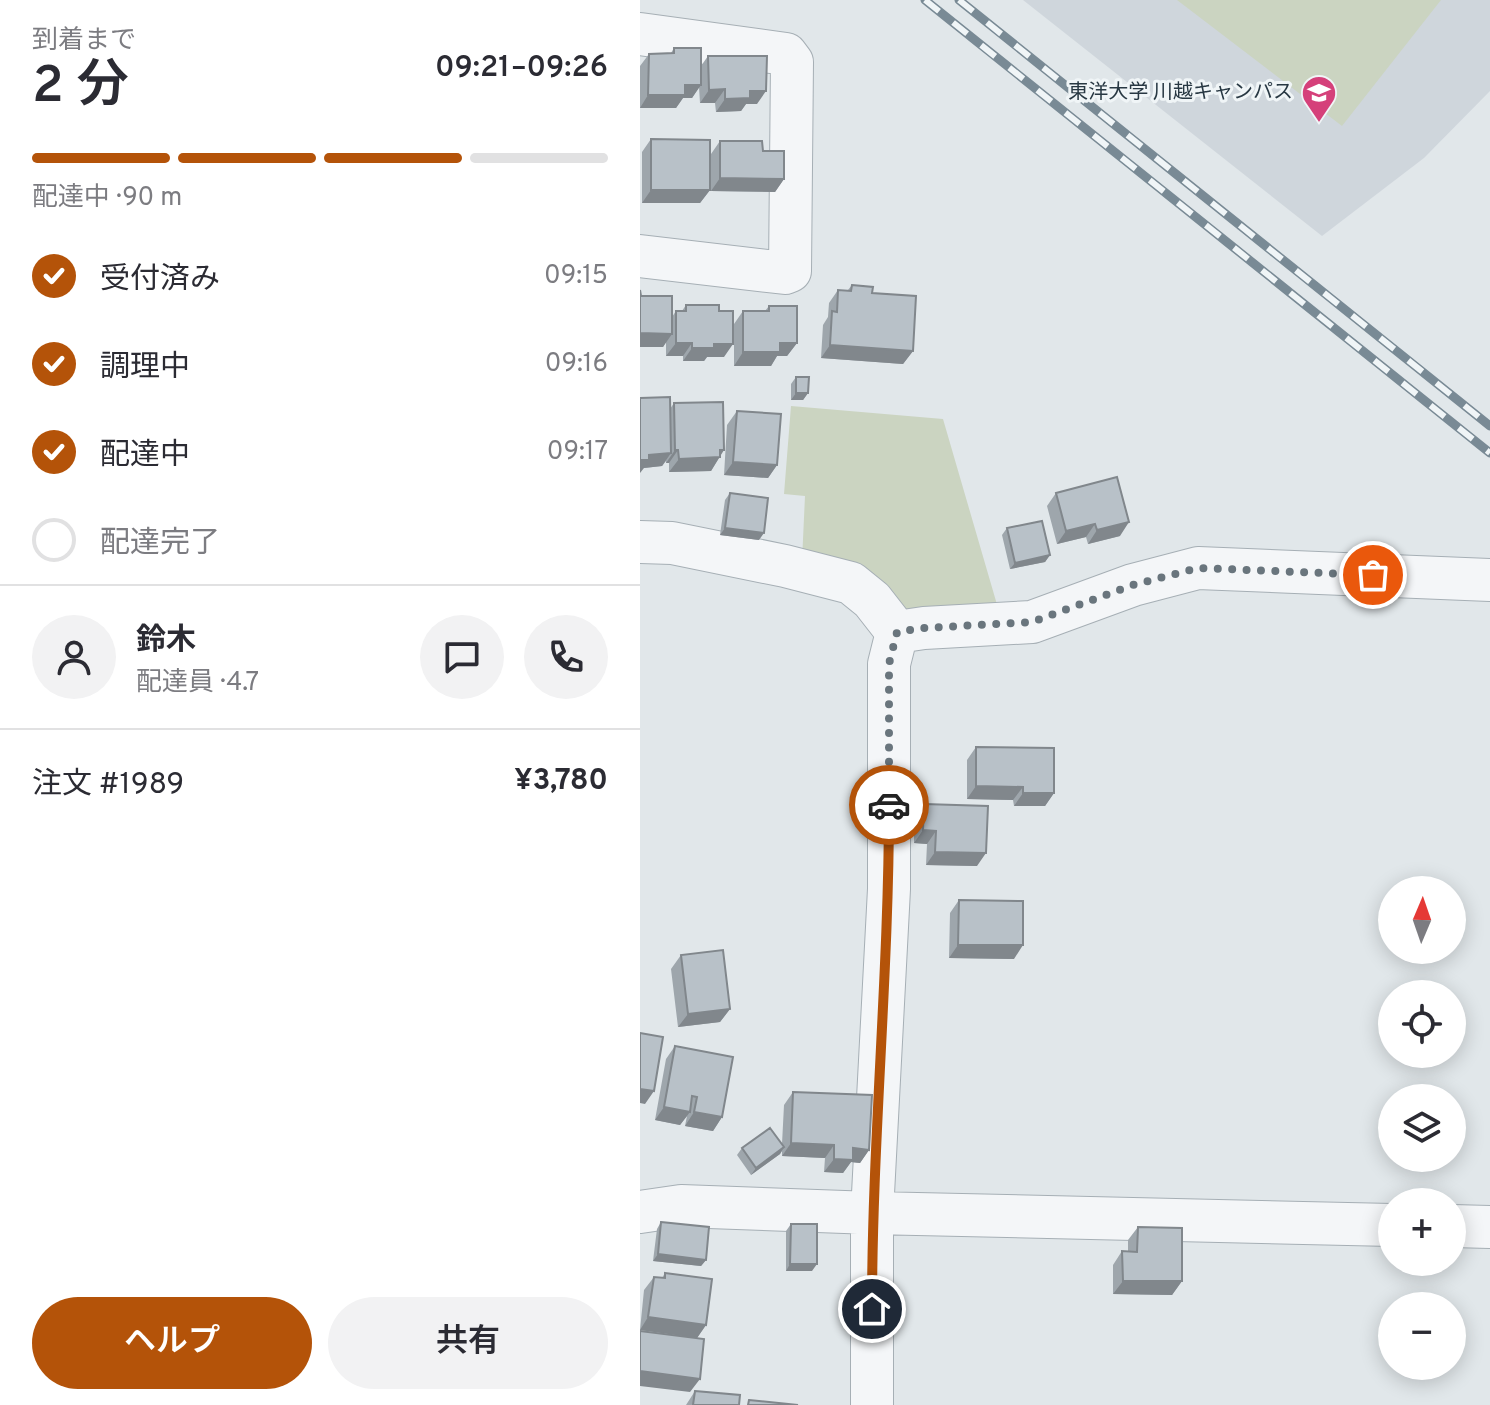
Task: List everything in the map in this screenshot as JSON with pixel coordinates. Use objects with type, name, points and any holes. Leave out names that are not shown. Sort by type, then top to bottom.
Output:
[{"type":"street","points":[[640,34],[786,54],[792,62],[790,271],[785,273],[640,256]]},
{"type":"street","points":[[640,542],[672,543],[851,583],[872,600],[897,632]]},
{"type":"street","points":[[897,632],[1032,622],[1133,585],[1198,568],[1490,580]]},
{"type":"street","points":[[872,1405],[872,1213],[889,889],[889,664],[897,632]]},
{"type":"street","points":[[640,1212],[681,1206],[1378,1225]]},
{"type":"street","points":[[1466,1226],[1490,1227]]},
{"type":"shaded area","name":"東洋大学 川越キャンパス","points":[[1023,0],[1490,0],[1490,91],[1424,158],[1322,236]]},
{"type":"green space","points":[[1177,0],[1441,0],[1342,126]]},
{"type":"green space","points":[[791,406],[943,419],[998,608],[907,615],[802,561],[805,496],[784,494]]},
{"type":"building","points":[[674,48],[701,48],[701,85],[685,85],[685,95],[648,95],[649,54],[674,53]]},
{"type":"building","points":[[708,56],[767,56],[766,91],[750,91],[750,98],[725,99],[725,89],[709,90]]},
{"type":"building","points":[[651,139],[710,140],[710,190],[651,190]]},
{"type":"building","points":[[720,141],[762,141],[763,151],[784,151],[784,179],[720,178]]},
{"type":"building","points":[[852,285],[873,287],[872,293],[916,296],[913,351],[830,345],[832,311],[837,312],[838,290],[851,291]]},
{"type":"building","points":[[640,290],[641,296],[672,296],[672,334],[640,333]]},
{"type":"building","points":[[686,305],[719,305],[719,311],[733,311],[733,344],[692,348],[692,343],[676,343],[676,311],[686,311]]},
{"type":"building","points":[[769,306],[797,306],[797,343],[780,343],[780,352],[743,352],[743,311],[769,311]]},
{"type":"building","points":[[796,377],[809,377],[808,393],[796,393]]},
{"type":"building","points":[[670,397],[671,453],[649,455],[649,460],[640,460],[640,398]]},
{"type":"building","points":[[723,402],[724,450],[720,450],[720,457],[679,459],[678,450],[675,450],[674,403]]},
{"type":"building","points":[[737,411],[781,414],[777,465],[733,462]]},
{"type":"building","points":[[1117,477],[1129,522],[1097,530],[1095,524],[1066,531],[1056,493]]},
{"type":"building","points":[[730,493],[768,498],[764,533],[725,528]]},
{"type":"building","points":[[1042,521],[1050,555],[1015,563],[1007,528]]},
{"type":"building","points":[[976,747],[1054,748],[1054,793],[1023,793],[1023,787],[976,786]]},
{"type":"building","points":[[924,804],[988,806],[986,853],[935,852],[936,831],[923,830]]},
{"type":"building","points":[[959,900],[1023,901],[1023,945],[958,945]]},
{"type":"building","points":[[723,950],[730,1009],[688,1014],[681,955]]},
{"type":"building","points":[[640,1033],[663,1037],[654,1091],[640,1089]]},
{"type":"building","points":[[675,1046],[733,1057],[722,1117],[694,1112],[697,1097],[692,1096],[690,1112],[664,1107]]},
{"type":"building","points":[[793,1092],[872,1095],[869,1150],[853,1148],[853,1160],[834,1159],[834,1145],[791,1143]]},
{"type":"building","points":[[770,1128],[784,1147],[756,1168],[742,1148]]},
{"type":"building","points":[[661,1222],[709,1227],[706,1260],[658,1254]]},
{"type":"building","points":[[791,1224],[817,1224],[817,1264],[790,1264]]},
{"type":"building","points":[[1138,1227],[1182,1228],[1182,1281],[1123,1281],[1122,1251],[1137,1252]]},
{"type":"building","points":[[665,1273],[712,1279],[706,1325],[648,1317],[654,1277],[665,1278]]},
{"type":"building","points":[[640,1331],[704,1339],[700,1379],[640,1371]]},
{"type":"building","points":[[695,1391],[740,1395],[739,1405],[693,1405]]},
{"type":"building","points":[[749,1400],[798,1405],[748,1405]]},
{"type":"railway","points":[[925,0],[1490,453]]},
{"type":"railway","points":[[959,0],[1490,426]]},
{"type":"way so far","points":[[889,805],[889,664],[897,632],[1032,622],[1133,585],[1198,568],[1373,575]]},
{"type":"place","name":"東洋大学 川越キャンパス","points":[[1319,124]]},
{"type":"route","points":[[872,1309],[872,1213],[889,889],[889,805]]}]
